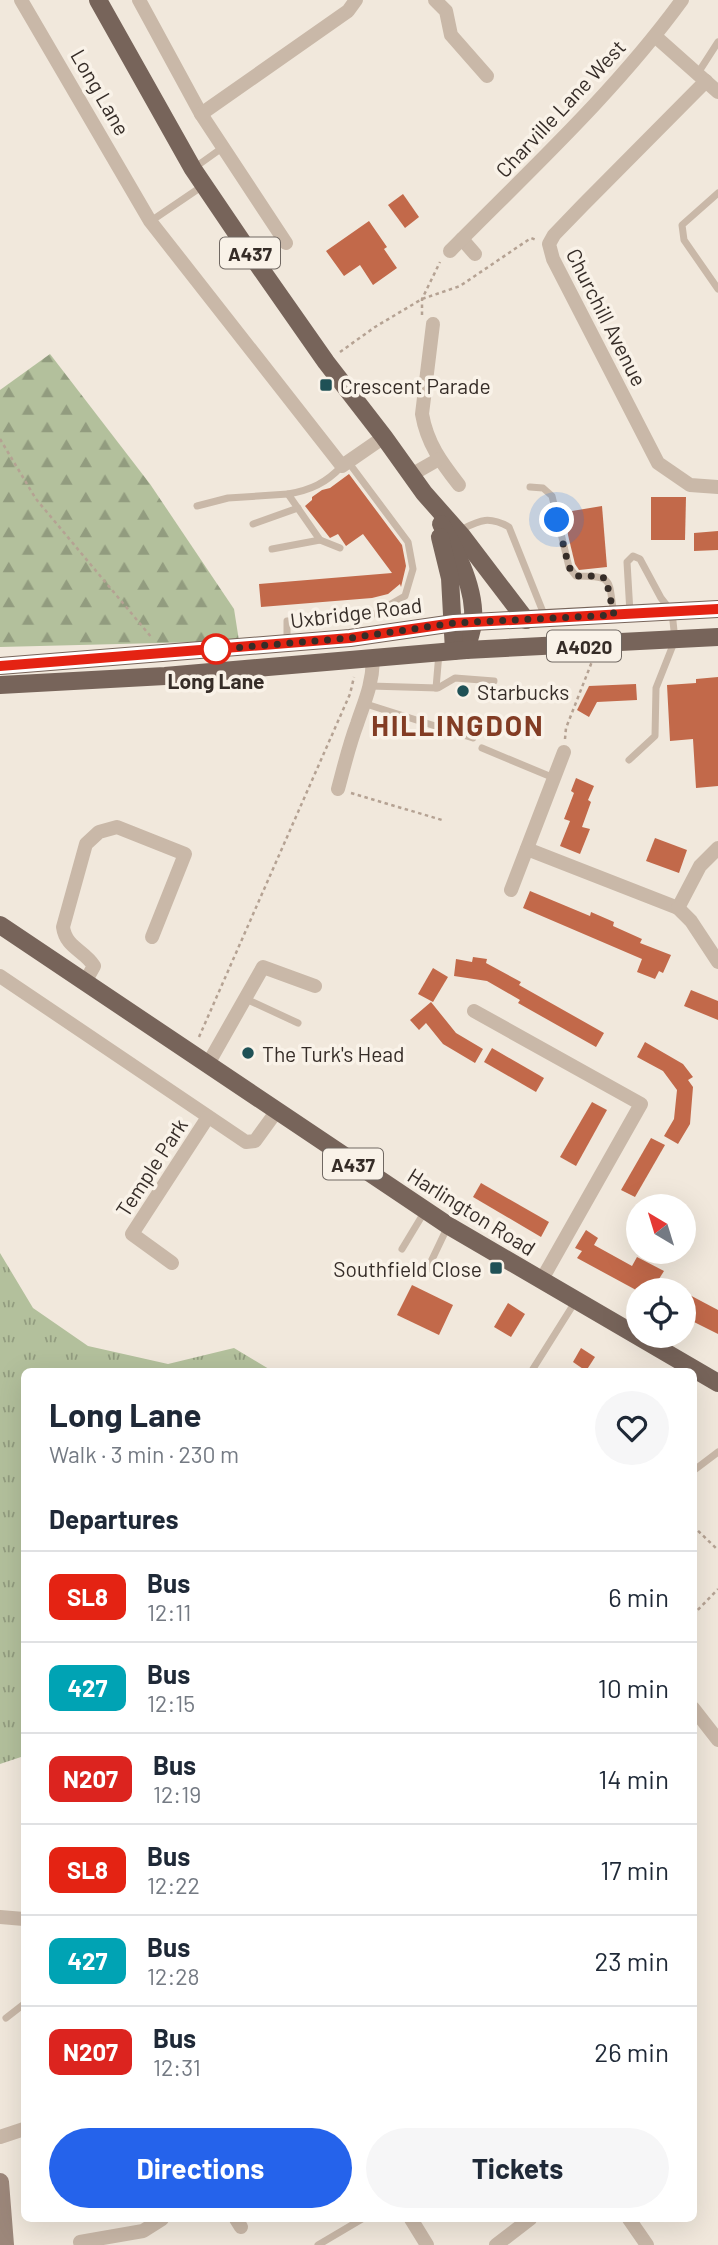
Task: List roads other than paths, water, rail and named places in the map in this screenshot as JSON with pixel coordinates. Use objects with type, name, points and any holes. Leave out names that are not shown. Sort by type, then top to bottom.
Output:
[{"type":"main road","name":"Long Lane","points":[[98,0],[193,169],[326,362],[424,493],[526,620]]},
{"type":"main road","name":"Long Lane","points":[[424,493],[459,559],[470,594],[473,622],[453,651]]},
{"type":"main road","name":"Long Lane","points":[[432,509],[450,578],[454,623],[453,651]]},
{"type":"main road","name":"Uxbridge Road","points":[[0,666],[377,635],[454,623],[718,609]]},
{"type":"main road","name":"A4020","points":[[0,685],[165,676],[453,651],[718,637]]},
{"type":"main road","name":"Harlington Road","points":[[1,929],[85,982],[449,1226],[692,1368]]},
{"type":"main road","name":"Harlington Road","points":[[697,1371],[718,1383]]},
{"type":"street","name":"Long Lane","points":[[21,0],[150,221],[346,464]]},
{"type":"street","points":[[139,0],[201,114],[286,243]]},
{"type":"street","points":[[201,114],[348,11],[356,0]]},
{"type":"street","points":[[435,0],[446,11],[451,35],[487,76]]},
{"type":"street","name":"Charville Lane West","points":[[450,251],[586,113],[656,37],[682,0]]},
{"type":"street","points":[[656,37],[718,92]]},
{"type":"street","name":"Churchill Avenue","points":[[702,77],[554,235],[549,244],[553,259],[658,463],[690,485],[718,487]]},
{"type":"street","points":[[462,239],[475,254]]},
{"type":"street","points":[[433,324],[422,414],[424,428],[439,459],[459,485]]},
{"type":"street","points":[[346,464],[384,437]]},
{"type":"street","points":[[411,475],[439,459]]},
{"type":"street","points":[[338,789],[370,686],[365,660]]},
{"type":"street","points":[[511,890],[564,752]]},
{"type":"street","points":[[85,982],[94,966],[86,956],[66,941],[63,927],[86,844],[99,832],[117,827],[185,854],[152,937]]},
{"type":"street","points":[[678,908],[700,866],[718,848]]},
{"type":"street","points":[[527,849],[678,908],[691,921],[718,962]]},
{"type":"street","points":[[208,1064],[263,967],[315,986]]},
{"type":"street","points":[[0,976],[246,1142],[256,1141],[276,1112]]},
{"type":"street","points":[[474,1010],[641,1104],[541,1281]]},
{"type":"street","name":"Temple Park","points":[[172,1263],[132,1234],[208,1117]]},
{"type":"street","points":[[697,1713],[718,1740]]},
{"type":"street","points":[[0,1917],[21,1919]]},
{"type":"street","points":[[0,2137],[21,2130]]},
{"type":"street","points":[[0,2182],[5,2245]]},
{"type":"street","points":[[413,2222],[427,2245]]},
{"type":"street","points":[[496,2245],[526,2222]]},
{"type":"street","points":[[631,2222],[647,2245]]},
{"type":"street","points":[[91,2242],[140,2225]]},
{"type":"lane","points":[[702,77],[718,42]]},
{"type":"lane","points":[[193,169],[222,148]]},
{"type":"lane","points":[[150,221],[204,185]]},
{"type":"lane","points":[[718,193],[682,225],[684,240],[718,289]]},
{"type":"lane","points":[[197,506],[228,498],[288,494],[315,487],[330,479],[346,464],[408,542],[413,569],[405,596],[370,615],[287,621],[287,643]]},
{"type":"lane","points":[[530,487],[543,488],[552,496],[569,567],[576,576],[600,576],[606,579],[622,614]]},
{"type":"lane","points":[[288,494],[320,540]]},
{"type":"lane","points":[[253,524],[298,508]]},
{"type":"lane","points":[[457,531],[481,521],[495,519],[509,527],[545,618]]},
{"type":"lane","points":[[272,549],[320,540],[340,548]]},
{"type":"lane","points":[[622,614],[627,562],[633,556],[640,559],[661,598],[672,612],[675,640],[656,688],[655,736],[629,760]]},
{"type":"lane","points":[[436,688],[453,651]]},
{"type":"lane","points":[[370,686],[436,688],[455,678],[494,681]]},
{"type":"lane","points":[[366,704],[473,738]]},
{"type":"lane","points":[[482,748],[554,778]]},
{"type":"lane","points":[[246,999],[298,1023]]},
{"type":"lane","points":[[402,1249],[425,1210]]},
{"type":"lane","points":[[427,1270],[449,1226]]},
{"type":"lane","points":[[533,1368],[575,1301]]},
{"type":"lane","points":[[697,1468],[718,1452]]},
{"type":"lane","points":[[6,2018],[21,2006]]},
{"type":"lane","points":[[318,2245],[357,2222]]},
{"type":"place","name":"Crescent Parade","points":[[326,385]]},
{"type":"place","name":"Long Lane","points":[[216,649]]},
{"type":"place","name":"Starbucks","points":[[463,691]]},
{"type":"place","name":"The Turk's Head","points":[[248,1053]]},
{"type":"place","name":"Southfield Close","points":[[496,1268]]},
{"type":"district","name":"HILLINGDON","points":[[458,725]]}]
